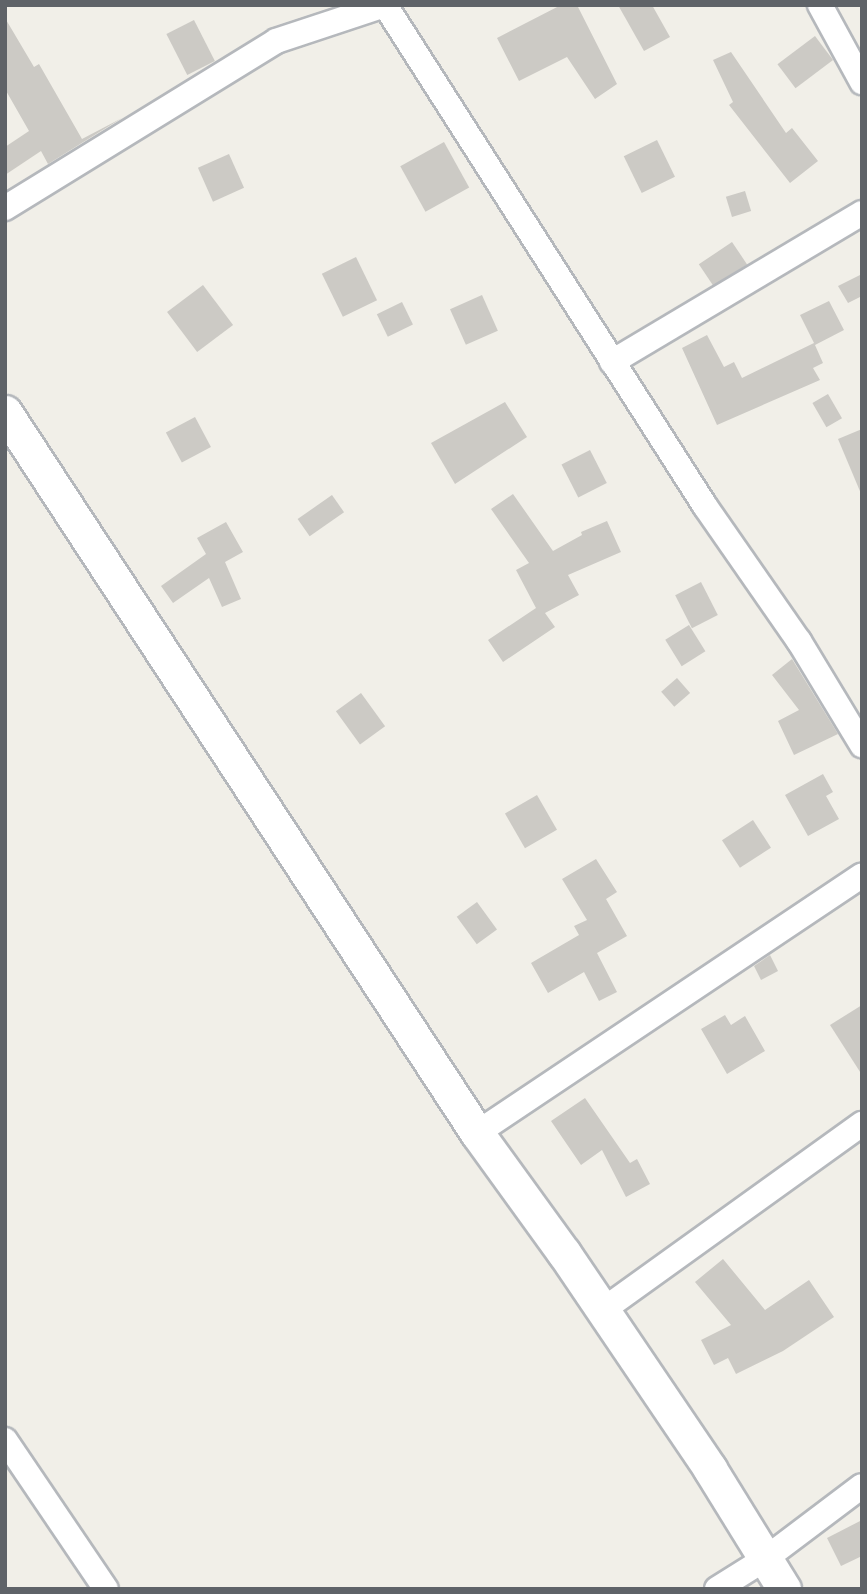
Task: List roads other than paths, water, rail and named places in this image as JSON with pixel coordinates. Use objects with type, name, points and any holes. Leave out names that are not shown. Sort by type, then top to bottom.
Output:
[{"type":"street","points":[[5,208],[276,41],[385,5],[705,506],[799,641],[862,745]]},
{"type":"street","points":[[820,5],[862,82]]},
{"type":"street","points":[[612,362],[862,213]]},
{"type":"street","points":[[5,412],[477,1133],[603,1310],[710,1469],[784,1589]]},
{"type":"street","points":[[477,1133],[862,875]]},
{"type":"street","points":[[603,1310],[862,1124]]},
{"type":"street","points":[[5,1440],[106,1589]]},
{"type":"street","points":[[717,1589],[765,1559],[862,1486]]}]
